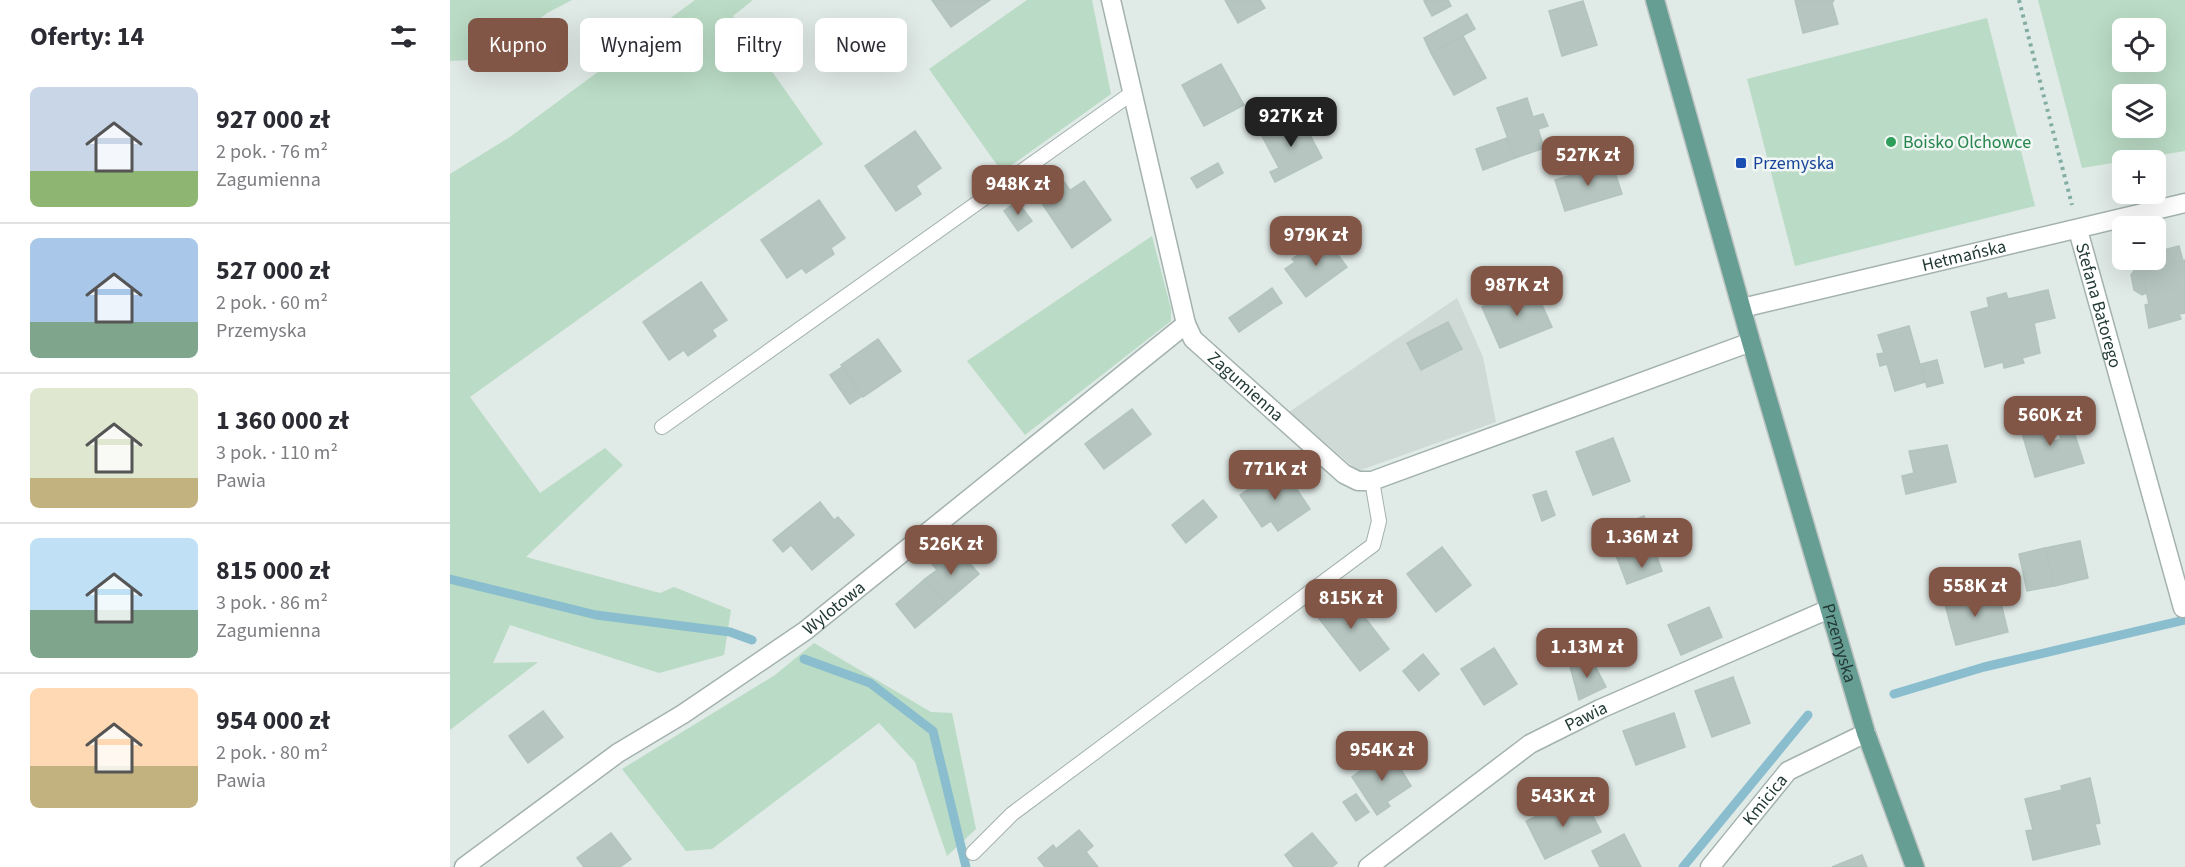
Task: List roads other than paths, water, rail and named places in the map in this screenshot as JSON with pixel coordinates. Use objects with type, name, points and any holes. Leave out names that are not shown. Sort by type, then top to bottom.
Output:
[{"type":"main road","name":"Przemyska","points":[[1655,0],[1751,342],[1866,734],[1915,867]]},
{"type":"street","name":"Zagumienna","points":[[1111,0],[1186,324],[1193,339],[1344,474],[1358,481],[1372,481]]},
{"type":"street","name":"Hetmańska","points":[[1742,308],[2185,203]]},
{"type":"street","name":"Stefana Batorego","points":[[2078,230],[2183,608]]},
{"type":"street","name":"Wylotowa","points":[[464,867],[618,753],[683,714],[804,631],[1186,324]]},
{"type":"street","points":[[1372,481],[1751,342]]},
{"type":"street","name":"Pawia","points":[[1368,867],[1530,744],[1600,709],[1829,609]]},
{"type":"street","name":"Kmicica","points":[[1710,867],[1788,771],[1866,734]]},
{"type":"lane","points":[[662,427],[1132,93]]},
{"type":"lane","points":[[973,853],[1012,814],[1373,545],[1379,522],[1372,481]]},
{"type":"waterway","points":[[450,579],[596,615],[730,632],[752,640]]},
{"type":"waterway","points":[[1894,694],[1984,667],[2185,620]]},
{"type":"waterway","points":[[804,659],[870,683],[933,731],[966,867]]},
{"type":"waterway","points":[[1683,867],[1808,715]]},
{"type":"place","name":"Boisko Olchowce","points":[[1891,142]]},
{"type":"place","name":"Przemyska","points":[[1741,163]]}]
